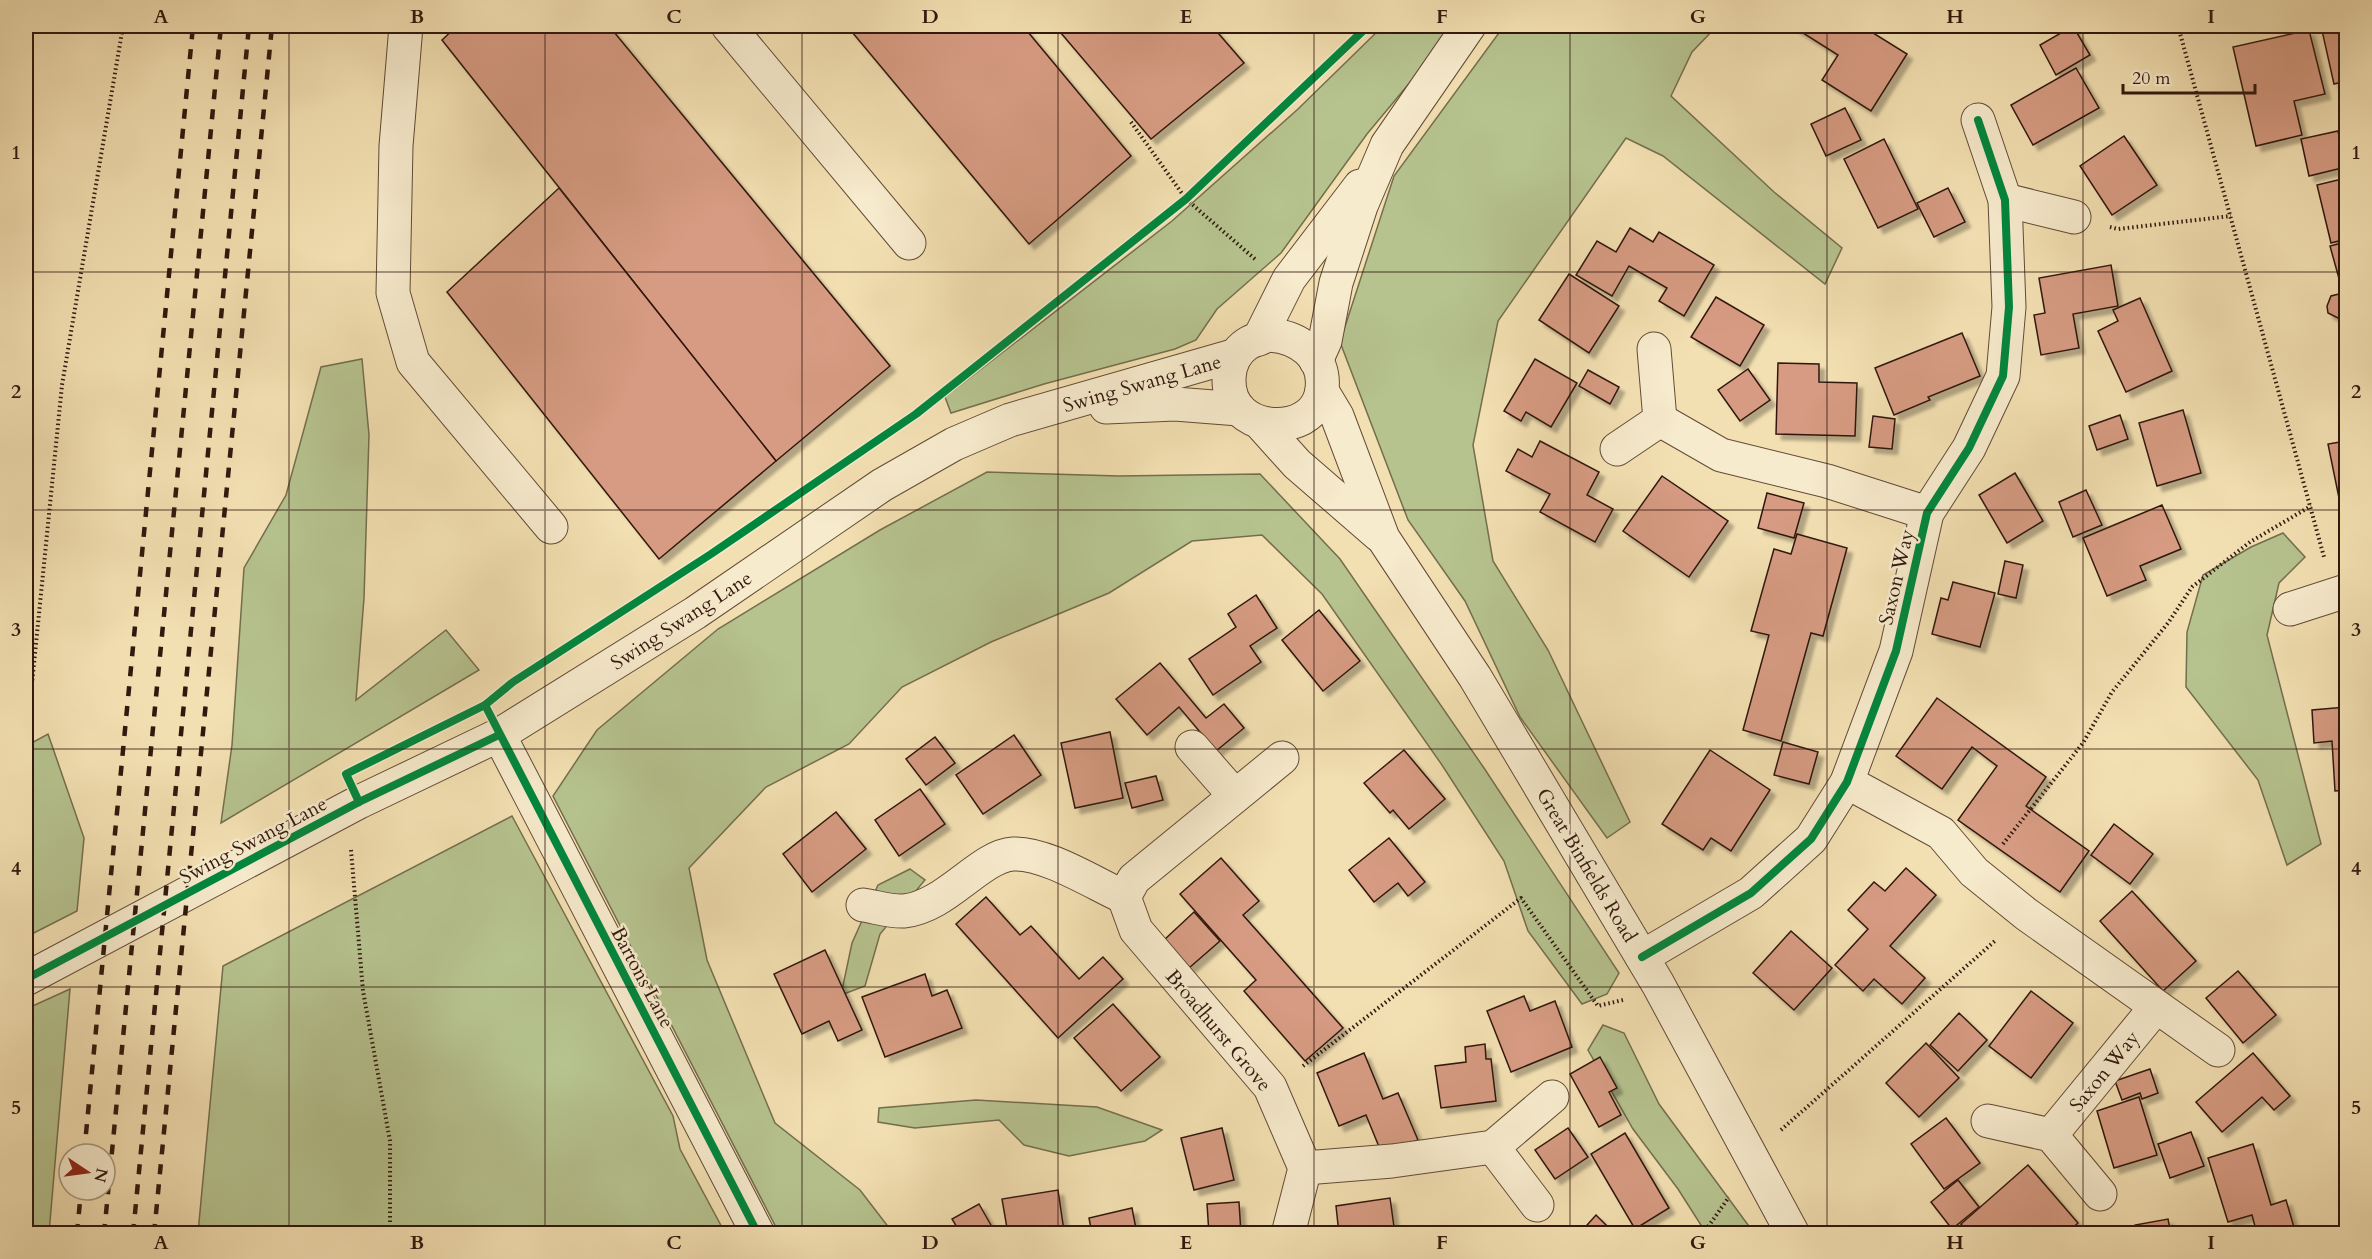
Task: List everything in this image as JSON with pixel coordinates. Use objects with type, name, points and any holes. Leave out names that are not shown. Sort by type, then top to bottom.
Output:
[{"type":"street","points":[[406,26],[396,146],[393,293],[396,304],[413,362],[550,526]]},
{"type":"street","points":[[728,26],[909,243]]},
{"type":"street","points":[[1380,161],[1289,279],[1248,347],[1230,370],[1229,386],[1250,417],[1281,426],[1298,420],[1310,410],[1319,376],[1336,283],[1361,206],[1387,145],[1469,26]]},
{"type":"street","name":"Saxon Way","points":[[1642,957],[1751,893],[1811,839],[1846,782],[1896,651],[1928,513],[1969,448],[2002,376],[2009,307],[2005,200],[1978,120]]},
{"type":"street","points":[[2005,200],[2074,217]]},
{"type":"street","points":[[1248,347],[1269,335],[1292,338],[1311,352],[1319,376]]},
{"type":"street","name":"Swing Swang Lane","points":[[26,979],[359,802],[499,735],[695,613],[882,485],[954,444],[1011,420],[1248,347]]},
{"type":"street","points":[[1617,449],[1659,420],[1654,349]]},
{"type":"street","name":"Great Binfields Road","points":[[1319,376],[1337,416],[1383,538],[1475,677],[1642,957],[1794,1233]]},
{"type":"street","name":"Swing Swang Lane","points":[[1047,410],[1175,404],[1250,417]]},
{"type":"street","name":"Great Binfields Road","points":[[1250,417],[1297,464],[1383,538]]},
{"type":"street","name":"Saxon Way","points":[[1659,420],[1721,455],[1827,481],[1928,513]]},
{"type":"street","points":[[2290,609],[2340,592]]},
{"type":"street","name":"Bartons Lane","points":[[499,735],[759,1233]]},
{"type":"street","points":[[1192,747],[1235,796]]},
{"type":"street","points":[[863,905],[904,911],[954,890],[1000,856],[1016,854],[1047,861],[1124,897],[1134,879],[1282,758]]},
{"type":"street","points":[[1846,782],[1941,833],[1974,872],[2026,914],[2218,1050]]},
{"type":"street","name":"Broadhurst Grove","points":[[1124,897],[1136,930],[1270,1087],[1305,1168]]},
{"type":"street","name":"Saxon Way","points":[[2051,1135],[2156,1007]]},
{"type":"street","points":[[1288,1233],[1305,1168],[1392,1161],[1493,1147],[1552,1097]]},
{"type":"street","points":[[1988,1121],[2051,1135],[2100,1194]]},
{"type":"street","points":[[1493,1147],[1538,1205]]},
{"type":"path","points":[[26,743],[62,385],[123,26]]},
{"type":"path","points":[[2178,26],[2311,506],[2340,592]]},
{"type":"path","points":[[1131,122],[1186,199],[1261,265]]},
{"type":"path","points":[[2074,217],[2118,229],[2231,216]]},
{"type":"path","points":[[1974,872],[2009,839],[2076,751],[2112,692],[2168,623],[2192,587],[2250,542],[2311,506]]},
{"type":"path","points":[[359,802],[350,841],[363,991],[390,1142],[390,1233]]},
{"type":"path","points":[[1270,1087],[1308,1063],[1521,898],[1599,1006]]},
{"type":"path","points":[[1755,1159],[1765,1144],[2026,914]]},
{"type":"green space","points":[[1383,26],[1457,26],[1367,134],[1281,253],[1217,309],[1196,340],[1175,349],[1044,384],[951,413],[945,397],[1172,221],[1298,109]]},
{"type":"green space","points":[[1504,26],[1717,26],[1692,52],[1671,96],[1774,192],[1842,248],[1825,284],[1663,156],[1626,138],[1498,321],[1473,445],[1493,561],[1548,650],[1630,822],[1607,838],[1520,717],[1465,601],[1408,520],[1340,342],[1394,176]]},
{"type":"green space","points":[[362,359],[369,435],[364,598],[356,700],[446,630],[479,670],[221,823],[232,745],[244,568],[286,495],[321,367]]},
{"type":"green space","points":[[987,472],[1119,476],[1260,474],[1340,559],[1484,768],[1619,973],[1607,994],[1582,1004],[1528,931],[1504,861],[1442,765],[1322,594],[1262,535],[1192,541],[1109,593],[991,642],[902,687],[849,744],[766,787],[689,868],[707,960],[775,1123],[860,1190],[893,1233],[779,1233],[553,796],[597,730],[718,629],[880,530]]},
{"type":"green space","points":[[2283,533],[2305,557],[2279,583],[2267,635],[2321,844],[2287,865],[2258,780],[2186,687],[2187,632],[2203,575],[2251,547]]},
{"type":"green space","points":[[48,734],[84,838],[77,911],[26,937],[26,746]]},
{"type":"green space","points":[[512,816],[673,1116],[680,1149],[725,1233],[198,1233],[223,966]]},
{"type":"green space","points":[[910,869],[925,880],[880,934],[865,986],[841,995],[852,943],[878,885]]},
{"type":"green space","points":[[70,989],[49,1233],[26,1233],[26,1009]]},
{"type":"green space","points":[[1603,1025],[1624,1033],[1659,1104],[1754,1233],[1706,1233],[1678,1189],[1633,1129],[1588,1050]]},
{"type":"green space","points":[[976,1100],[1097,1107],[1162,1130],[1145,1141],[1069,1156],[1024,1145],[999,1120],[915,1128],[878,1122],[879,1108]]},
{"type":"building","points":[[457,26],[609,26],[890,366],[776,461],[442,40]]},
{"type":"building","points":[[847,26],[1023,26],[1131,156],[1029,244]]},
{"type":"building","points":[[1055,26],[1212,26],[1244,63],[1151,139]]},
{"type":"building","points":[[1792,26],[1862,26],[1907,54],[1871,111],[1822,80],[1838,55]]},
{"type":"building","points":[[2073,26],[2090,55],[2056,75],[2040,45]]},
{"type":"building","points":[[2321,26],[2346,26],[2346,81],[2334,84]]},
{"type":"building","points":[[2309,30],[2325,94],[2294,101],[2302,135],[2256,146],[2233,47]]},
{"type":"building","points":[[2076,68],[2099,108],[2033,145],[2011,105]]},
{"type":"building","points":[[1845,108],[1861,140],[1826,156],[1811,124]]},
{"type":"building","points":[[2338,131],[2346,167],[2309,176],[2301,139]]},
{"type":"building","points":[[2124,136],[2157,185],[2112,215],[2080,166]]},
{"type":"building","points":[[1884,139],[1918,209],[1878,228],[1844,159]]},
{"type":"building","points":[[2346,178],[2346,239],[2331,243],[2317,185]]},
{"type":"building","points":[[559,188],[776,461],[659,559],[447,292]]},
{"type":"building","points":[[1948,188],[1965,222],[1934,237],[1917,203]]},
{"type":"building","points":[[1630,228],[1653,242],[1659,232],[1714,265],[1684,316],[1659,301],[1667,288],[1629,266],[1612,296],[1576,275],[1597,241],[1616,252]]},
{"type":"building","points":[[2346,242],[2346,316],[2338,318],[2328,313],[2327,306],[2331,296],[2343,293],[2330,246]]},
{"type":"building","points":[[2111,265],[2118,306],[2073,314],[2079,348],[2041,355],[2034,315],[2045,313],[2039,278]]},
{"type":"building","points":[[1569,274],[1619,306],[1589,353],[1539,320]]},
{"type":"building","points":[[1716,297],[1764,325],[1740,366],[1691,337]]},
{"type":"building","points":[[2140,298],[2172,371],[2126,392],[2098,331],[2118,321],[2113,310]]},
{"type":"building","points":[[1962,333],[1980,376],[1928,397],[1930,400],[1894,415],[1875,368]]},
{"type":"building","points":[[1535,359],[1577,383],[1551,427],[1526,412],[1521,421],[1504,411]]},
{"type":"building","points":[[1778,363],[1819,364],[1819,382],[1857,383],[1855,436],[1776,434]]},
{"type":"building","points":[[1748,369],[1770,400],[1740,421],[1718,390]]},
{"type":"building","points":[[1588,370],[1619,387],[1610,404],[1579,386]]},
{"type":"building","points":[[2183,410],[2201,473],[2157,486],[2139,423]]},
{"type":"building","points":[[2120,415],[2128,439],[2097,450],[2089,426]]},
{"type":"building","points":[[1873,416],[1895,419],[1892,449],[1869,447]]},
{"type":"building","points":[[1540,441],[1599,472],[1587,495],[1613,509],[1595,542],[1540,512],[1550,494],[1506,471],[1518,449],[1532,457]]},
{"type":"building","points":[[2346,441],[2346,502],[2340,503],[2328,444]]},
{"type":"building","points":[[2015,473],[2043,521],[2007,543],[1979,495]]},
{"type":"building","points":[[1662,476],[1728,521],[1689,577],[1623,531]]},
{"type":"building","points":[[2086,490],[2102,525],[2073,537],[2059,502]]},
{"type":"building","points":[[1767,493],[1804,503],[1794,538],[1758,528]]},
{"type":"building","points":[[2162,505],[2181,549],[2140,566],[2146,580],[2107,596],[2083,538]]},
{"type":"building","points":[[1797,534],[1847,548],[1823,636],[1811,633],[1781,741],[1743,730],[1769,635],[1751,631],[1774,549],[1791,554]]},
{"type":"building","points":[[2005,561],[2023,565],[2016,598],[1998,594]]},
{"type":"building","points":[[1953,582],[1995,593],[1980,647],[1932,634],[1941,598],[1948,600]]},
{"type":"building","points":[[1256,595],[1277,628],[1250,646],[1261,662],[1213,695],[1189,659],[1236,627],[1228,614]]},
{"type":"building","points":[[1319,610],[1360,661],[1323,691],[1282,640]]},
{"type":"building","points":[[1160,663],[1206,718],[1224,704],[1244,728],[1216,751],[1179,707],[1147,735],[1116,699]]},
{"type":"building","points":[[1937,698],[2046,777],[2026,806],[2089,851],[2060,892],[1958,820],[1997,766],[1972,747],[1942,789],[1896,756]]},
{"type":"building","points":[[2346,707],[2346,790],[2335,791],[2332,741],[2314,743],[2312,710]]},
{"type":"building","points":[[1110,732],[1123,798],[1075,808],[1061,743]]},
{"type":"building","points":[[1014,735],[1041,775],[983,814],[956,775]]},
{"type":"building","points":[[935,737],[955,763],[926,785],[906,759]]},
{"type":"building","points":[[1783,742],[1818,752],[1809,784],[1774,775]]},
{"type":"building","points":[[1404,750],[1445,799],[1409,829],[1393,810],[1390,813],[1364,783]]},
{"type":"building","points":[[1710,750],[1770,790],[1731,851],[1711,838],[1703,850],[1662,824]]},
{"type":"building","points":[[1156,776],[1163,800],[1132,808],[1125,783]]},
{"type":"building","points":[[920,789],[945,824],[899,856],[875,820]]},
{"type":"building","points":[[836,812],[866,849],[812,892],[783,854]]},
{"type":"building","points":[[2114,824],[2153,854],[2130,884],[2091,855]]},
{"type":"building","points":[[1389,838],[1425,882],[1408,896],[1398,883],[1374,902],[1349,870]]},
{"type":"building","points":[[1221,858],[1259,901],[1243,915],[1343,1028],[1305,1061],[1244,991],[1256,980],[1180,894]]},
{"type":"building","points":[[1906,868],[1936,895],[1890,946],[1925,978],[1902,1004],[1874,979],[1863,991],[1835,965],[1868,929],[1848,910],[1874,882],[1885,891]]},
{"type":"building","points":[[2132,891],[2196,961],[2163,991],[2100,921]]},
{"type":"building","points":[[986,897],[1020,935],[1031,926],[1079,979],[1103,957],[1123,979],[1058,1038],[956,924]]},
{"type":"building","points":[[1194,912],[1220,941],[1189,968],[1164,940]]},
{"type":"building","points":[[1791,931],[1832,968],[1794,1010],[1753,973]]},
{"type":"building","points":[[825,950],[862,1030],[838,1041],[829,1021],[802,1034],[774,974]]},
{"type":"building","points":[[2238,971],[2276,1015],[2243,1043],[2206,998]]},
{"type":"building","points":[[925,974],[932,996],[947,990],[962,1028],[885,1057],[862,997]]},
{"type":"building","points":[[2031,991],[2073,1023],[2031,1078],[1989,1046]]},
{"type":"building","points":[[1524,996],[1530,1011],[1555,1001],[1572,1047],[1511,1072],[1487,1011]]},
{"type":"building","points":[[1113,1004],[1160,1057],[1121,1091],[1074,1038]]},
{"type":"building","points":[[1959,1013],[1987,1040],[1958,1071],[1930,1045]]},
{"type":"building","points":[[1926,1043],[1959,1078],[1919,1117],[1886,1083]]},
{"type":"building","points":[[1485,1044],[1486,1059],[1491,1059],[1496,1101],[1441,1108],[1435,1066],[1466,1062],[1465,1047]]},
{"type":"building","points":[[1364,1053],[1383,1099],[1398,1093],[1418,1140],[1382,1154],[1366,1115],[1339,1126],[1317,1073]]},
{"type":"building","points":[[2253,1053],[2290,1096],[2274,1110],[2262,1097],[2222,1132],[2196,1102]]},
{"type":"building","points":[[1600,1057],[1617,1088],[1609,1092],[1621,1115],[1599,1127],[1570,1074]]},
{"type":"building","points":[[2150,1069],[2158,1093],[2142,1099],[2140,1093],[2122,1100],[2115,1081]]},
{"type":"building","points":[[2139,1097],[2157,1155],[2114,1168],[2097,1111]]},
{"type":"building","points":[[1946,1118],[1980,1163],[1944,1189],[1911,1144]]},
{"type":"building","points":[[1222,1128],[1234,1180],[1194,1190],[1181,1138]]},
{"type":"building","points":[[1568,1128],[1588,1157],[1555,1179],[1535,1150]]},
{"type":"building","points":[[2191,1132],[2204,1166],[2170,1178],[2158,1144]]},
{"type":"building","points":[[1625,1133],[1669,1208],[1635,1229],[1591,1154]]},
{"type":"building","points":[[2253,1144],[2271,1205],[2286,1200],[2296,1234],[2257,1234],[2252,1215],[2228,1222],[2208,1158]]},
{"type":"building","points":[[2028,1165],[2078,1223],[2066,1234],[1970,1234],[1961,1224]]},
{"type":"building","points":[[1958,1180],[1979,1207],[1952,1229],[1931,1202]]},
{"type":"building","points":[[1058,1190],[1064,1231],[1008,1234],[1002,1199]]},
{"type":"building","points":[[1390,1198],[1395,1234],[1339,1234],[1336,1206]]},
{"type":"building","points":[[1239,1202],[1241,1234],[1209,1234],[1207,1204]]},
{"type":"building","points":[[979,1204],[996,1234],[961,1234],[952,1219]]},
{"type":"building","points":[[1132,1208],[1137,1234],[1092,1234],[1089,1218]]},
{"type":"building","points":[[1596,1215],[1615,1234],[1579,1234]]},
{"type":"building","points":[[2168,1219],[2171,1234],[2137,1234],[2135,1225]]},
{"type":"railway","points":[[85,1142],[193,26]]},
{"type":"railway","points":[[104,1234],[221,26]]},
{"type":"railway","points":[[133,1234],[249,26]]},
{"type":"railway","points":[[154,1234],[272,26]]},
{"type":"railway","points":[[77,1234],[80,1202]]},
{"type":"cycle path","points":[[359,802],[346,774],[485,705],[513,682],[711,554],[916,414],[1186,199],[1368,26]]},
{"type":"cycle path","points":[[1642,957],[1751,893],[1811,839],[1847,782],[1896,651],[1927,513],[1969,448],[2003,376],[2009,307],[2005,200],[1978,120]]},
{"type":"cycle path","points":[[485,705],[758,1234]]},
{"type":"cycle path","points":[[26,979],[359,802],[499,735]]}]
